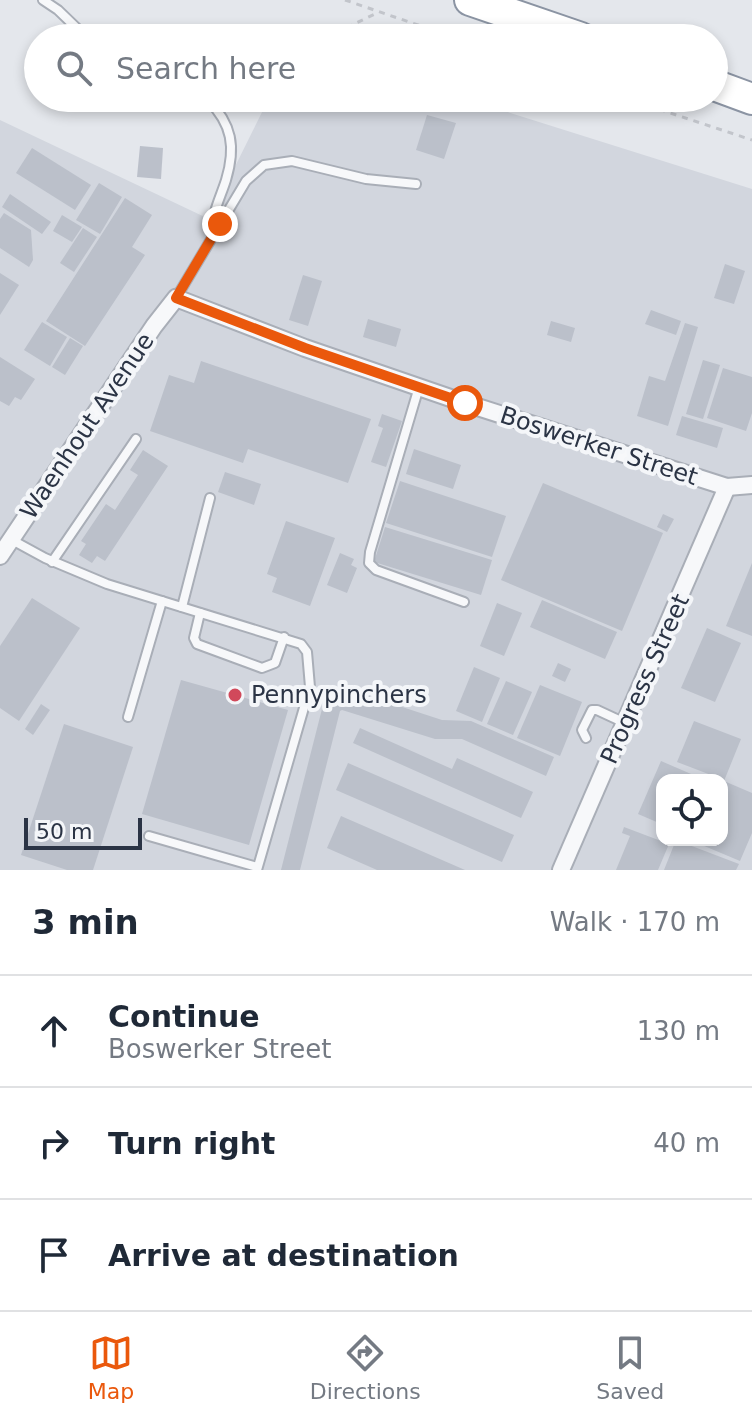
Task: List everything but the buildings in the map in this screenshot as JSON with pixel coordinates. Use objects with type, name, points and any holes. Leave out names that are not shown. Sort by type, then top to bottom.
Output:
[{"type":"highway","points":[[470,0],[540,24]]},
{"type":"highway","points":[[728,90],[752,99]]},
{"type":"street","name":"Boswerker Street","points":[[176,298],[305,348],[727,487],[752,485]]},
{"type":"street","name":"Waenhout Avenue","points":[[0,556],[176,298]]},
{"type":"street","name":"Progress Street","points":[[561,870],[727,487]]},
{"type":"lane","points":[[43,0],[72,24]]},
{"type":"lane","points":[[213,234],[215,208],[227,178],[230,133],[228,124],[218,112]]},
{"type":"lane","points":[[176,298],[246,181],[264,165],[292,161],[366,179],[416,184]]},
{"type":"lane","points":[[419,387],[369,563],[376,570],[464,602]]},
{"type":"lane","points":[[52,562],[136,439]]},
{"type":"lane","points":[[182,607],[210,498]]},
{"type":"lane","points":[[11,539],[52,562],[107,584],[284,637],[301,644],[307,652],[310,687],[257,869],[149,836]]},
{"type":"lane","points":[[128,717],[162,601]]},
{"type":"lane","points":[[200,613],[194,638],[197,644],[262,668],[275,663],[284,637]]},
{"type":"lane","points":[[586,738],[582,730],[592,710],[625,723]]},
{"type":"path","points":[[345,0],[416,24]]},
{"type":"path","points":[[352,24],[381,12]]},
{"type":"path","points":[[667,112],[752,140]]},
{"type":"shaded area","points":[[262,112],[507,112],[752,189],[752,870],[0,870],[0,120],[209,219]]},
{"type":"place","name":"Pennypinchers","points":[[235,695]]},
{"type":"route","points":[[220,224],[176,298],[305,348],[465,403]]}]
